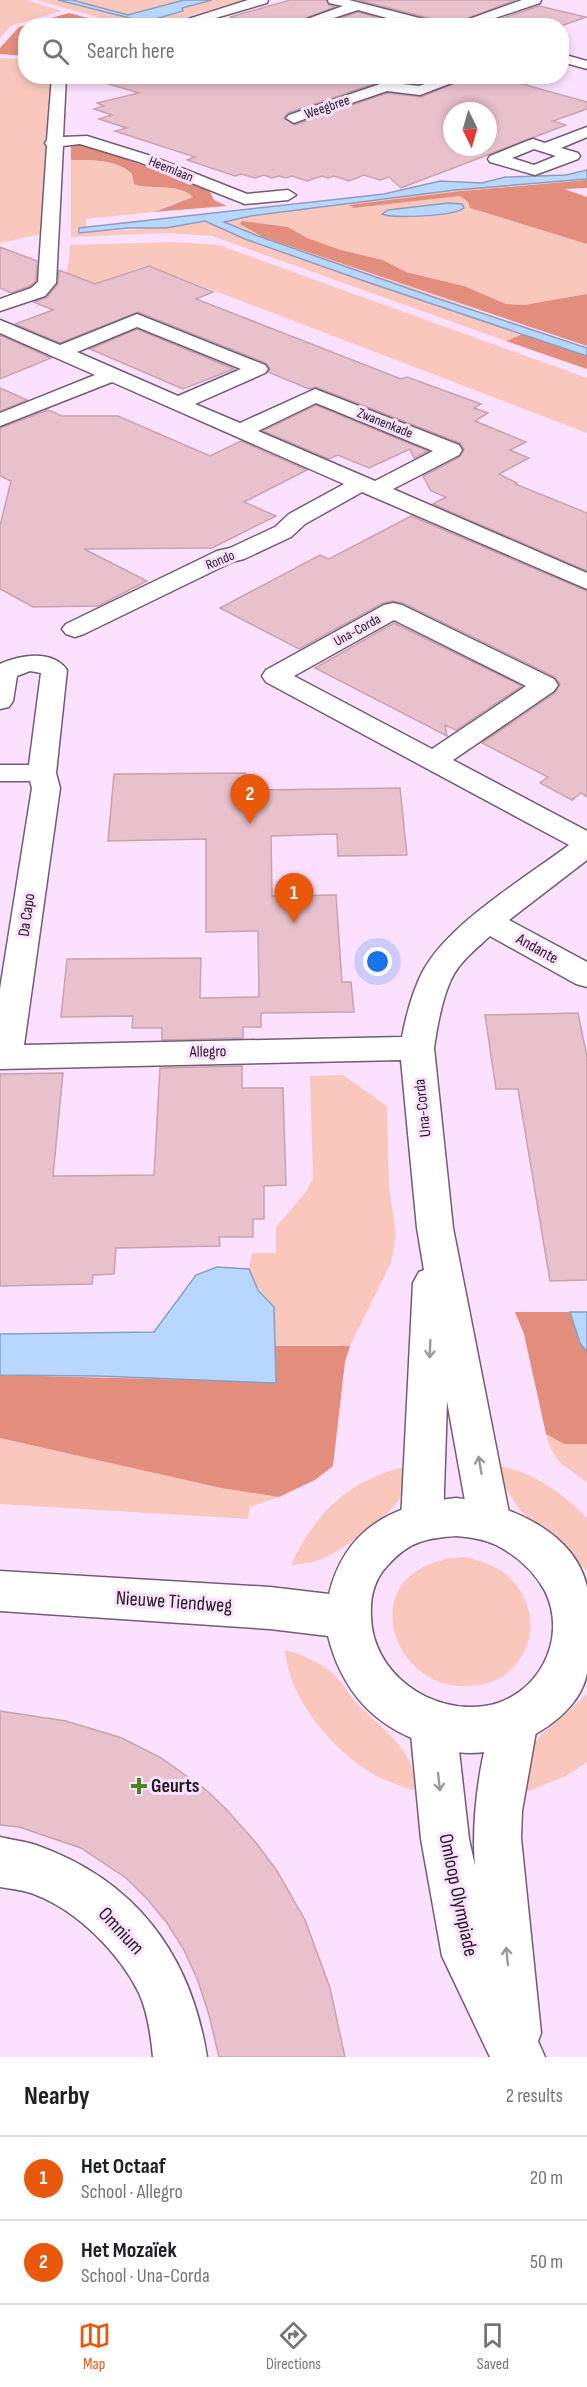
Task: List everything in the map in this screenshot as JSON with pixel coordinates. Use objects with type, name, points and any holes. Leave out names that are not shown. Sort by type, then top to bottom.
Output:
[{"type":"street","points":[[200,18],[262,0]]},
{"type":"street","points":[[334,0],[404,18]]},
{"type":"street","points":[[480,18],[535,0]]},
{"type":"street","points":[[320,18],[358,6]]},
{"type":"street","points":[[569,60],[587,65]]},
{"type":"street","points":[[0,305],[38,292],[47,283],[57,84]]},
{"type":"street","name":"Weegbree","points":[[294,118],[386,86],[420,91],[440,84]]},
{"type":"street","points":[[545,148],[587,132]]},
{"type":"street","name":"Heemlaan","points":[[53,143],[81,139],[145,159],[245,199],[288,195]]},
{"type":"street","points":[[61,352],[137,320],[258,369],[180,403]]},
{"type":"street","points":[[0,326],[585,579]]},
{"type":"street","points":[[0,420],[112,375]]},
{"type":"street","name":"Zwanenkade","points":[[241,431],[315,395],[451,450],[368,487]]},
{"type":"street","name":"Rondo","points":[[75,629],[225,556],[236,554],[283,532],[297,519],[368,487]]},
{"type":"street","name":"Una-Corda","points":[[434,760],[545,685],[393,610],[275,676],[587,844],[487,921],[456,950],[438,973],[421,1025],[417,1048],[435,1228],[490,1523]]},
{"type":"street","name":"Da Capo","points":[[0,701],[5,672],[23,663],[41,663],[54,670],[42,773],[46,788],[3,1057]]},
{"type":"street","points":[[0,773],[42,773]]},
{"type":"street","name":"Andante","points":[[487,921],[587,976]]},
{"type":"street","name":"Allegro","points":[[3,1057],[417,1048]]},
{"type":"street","name":"Una-Corda","points":[[422,1521],[435,1228]]},
{"type":"street","points":[[456,1517],[490,1523],[523,1538],[550,1562],[568,1593],[581,1628],[569,1666],[560,1682],[540,1704],[515,1720],[495,1727],[474,1730],[454,1729],[433,1724],[398,1707],[370,1682],[353,1650],[347,1617],[353,1584],[368,1556],[392,1535],[422,1521],[456,1517]]},
{"type":"street","name":"Nieuwe Tiendweg","points":[[0,1591],[270,1608],[347,1617]]},
{"type":"street","name":"Omloop Olympiade","points":[[515,1720],[498,1811],[497,1838],[518,2056]]},
{"type":"street","name":"Omloop Olympiade","points":[[433,1724],[445,1839],[468,1956],[518,2056]]},
{"type":"street","name":"Omnium","points":[[0,1862],[37,1870],[85,1894],[129,1934],[157,1974],[178,2034],[180,2057]]},
{"type":"shaded area","points":[[0,0],[26,0],[62,11],[38,18],[18,18],[18,24],[11,26],[0,38]]},
{"type":"shaded area","points":[[36,0],[58,0],[129,18],[101,18]]},
{"type":"shaded area","points":[[72,0],[184,0],[128,15]]},
{"type":"shaded area","points":[[212,0],[244,0],[182,18],[160,18],[183,12],[181,8]]},
{"type":"shaded area","points":[[69,13],[87,18],[51,18]]},
{"type":"shaded area","points":[[18,28],[18,55],[0,54],[0,48]]},
{"type":"shaded area","points":[[0,58],[18,59],[18,84],[52,84],[41,234],[0,243]]},
{"type":"shaded area","points":[[71,143],[80,143],[201,186],[210,192],[214,200],[227,206],[154,212],[193,197],[187,192],[172,188],[134,184],[132,174],[119,165],[95,160],[71,160]]},
{"type":"shaded area","points":[[71,160],[95,160],[119,165],[132,174],[134,184],[185,190],[193,198],[154,212],[86,219],[86,227],[79,228],[106,231],[166,228],[205,221],[245,239],[523,334],[506,341],[212,236],[167,233],[71,237]]},
{"type":"shaded area","points":[[587,179],[461,191],[350,206],[354,208],[460,196],[468,202],[470,208],[587,244],[587,294],[524,305],[506,304],[464,286],[406,272],[383,260],[341,250],[307,238],[288,227],[243,221],[264,237],[587,348],[358,273],[223,222],[251,216],[455,190]]},
{"type":"shaded area","points":[[587,180],[587,188],[564,189],[587,197],[587,244],[470,208],[468,202],[460,196],[354,208],[349,205],[461,191]]},
{"type":"shaded area","points":[[242,221],[288,227],[307,238],[341,250],[383,260],[406,272],[464,286],[506,304],[524,305],[587,294],[587,346],[263,237],[240,224]]},
{"type":"shaded area","points":[[172,242],[219,245],[587,378],[587,433],[147,265],[33,308],[51,295],[62,282],[68,266],[70,245]]},
{"type":"shaded area","points":[[523,334],[587,356],[587,369],[506,341]]},
{"type":"shaded area","points":[[343,1075],[387,1106],[389,1185],[396,1235],[391,1263],[350,1346],[275,1346],[274,1307],[252,1280],[249,1269],[252,1253],[276,1253],[276,1227],[306,1192],[313,1178],[310,1076]]},
{"type":"shaded area","points":[[515,1312],[570,1312],[580,1343],[587,1352],[587,1444],[564,1444],[546,1434],[524,1334]]},
{"type":"shaded area","points":[[275,1346],[350,1346],[345,1362],[333,1466],[315,1480],[279,1497],[221,1488],[0,1438],[0,1375],[276,1382]]},
{"type":"shaded area","points":[[546,1434],[564,1444],[587,1444],[587,1482],[556,1457]]},
{"type":"shaded area","points":[[0,1438],[221,1488],[279,1497],[250,1507],[248,1519],[0,1504]]},
{"type":"shaded area","points":[[410,1465],[401,1497],[393,1508],[374,1525],[350,1543],[319,1560],[291,1565],[312,1528],[338,1500],[353,1488],[370,1479]]},
{"type":"shaded area","points":[[497,1466],[522,1472],[546,1484],[587,1518],[587,1571],[520,1510],[503,1484]]},
{"type":"shaded area","points":[[465,1557],[492,1566],[507,1575],[525,1599],[529,1612],[529,1639],[517,1663],[500,1679],[477,1685],[447,1684],[422,1672],[404,1653],[394,1629],[394,1604],[404,1582],[428,1565]]},
{"type":"shaded area","points":[[285,1650],[315,1661],[334,1675],[355,1701],[403,1750],[418,1787],[412,1790],[373,1774],[357,1764],[328,1737],[315,1721],[295,1687],[288,1668]]},
{"type":"shaded area","points":[[587,1694],[587,1762],[566,1776],[521,1794],[529,1752],[539,1737]]},
{"type":"water","points":[[58,0],[72,0],[128,15],[184,0],[212,0],[182,8],[183,11],[159,18],[129,18]]},
{"type":"water","points":[[587,170],[587,179],[455,190],[251,216],[224,222],[433,297],[587,348],[587,356],[245,239],[205,221],[166,228],[128,228],[79,233],[79,228],[384,194],[440,181],[482,183],[505,177],[566,175]]},
{"type":"water","points":[[448,203],[462,204],[464,208],[449,213],[424,216],[382,214],[388,210]]},
{"type":"water","points":[[217,1267],[249,1269],[258,1290],[274,1307],[276,1383],[98,1376],[0,1375],[0,1334],[154,1332],[196,1275]]},
{"type":"water","points":[[570,1312],[587,1312],[587,1352],[580,1343]]},
{"type":"building","points":[[290,0],[326,0],[329,5],[335,7],[307,18],[230,17]]},
{"type":"building","points":[[358,0],[515,0],[469,18],[428,18]]},
{"type":"building","points":[[539,6],[586,17],[569,23],[569,18],[504,18]]},
{"type":"building","points":[[358,12],[379,18],[341,18]]},
{"type":"building","points":[[108,84],[373,84],[288,113],[284,118],[295,125],[387,93],[421,97],[453,84],[523,84],[587,102],[587,109],[553,121],[566,125],[497,151],[497,102],[443,102],[443,156],[485,156],[401,188],[389,177],[380,180],[364,175],[349,181],[334,176],[328,178],[322,176],[307,181],[292,176],[272,178],[264,175],[255,178],[241,174],[235,176],[187,160],[195,157],[115,131],[127,128],[99,119],[112,115],[94,109],[104,106],[97,103],[139,93]]},
{"type":"building","points":[[0,247],[37,261],[36,281],[30,286],[11,293],[0,288]]},
{"type":"building","points":[[149,266],[213,292],[196,299],[401,379],[407,377],[481,404],[474,408],[488,413],[475,421],[526,442],[510,450],[529,458],[499,474],[517,483],[515,484],[587,513],[587,571],[433,504],[446,497],[431,491],[423,476],[460,457],[464,449],[460,443],[316,387],[309,389],[268,372],[270,369],[266,363],[138,312],[60,343],[15,324],[53,310],[34,302],[47,297],[58,284],[59,270],[95,284]]},
{"type":"building","points":[[137,329],[234,369],[183,389],[90,349]]},
{"type":"building","points":[[0,335],[51,358],[0,379]]},
{"type":"building","points":[[0,388],[27,400],[0,411]]},
{"type":"building","points":[[316,405],[428,451],[414,458],[410,449],[369,468],[338,455],[329,459],[263,431]]},
{"type":"building","points":[[48,410],[62,416],[118,416],[210,456],[241,441],[307,470],[244,502],[276,516],[212,548],[84,549],[147,581],[98,606],[33,607],[0,589],[0,526],[11,481],[0,476],[0,428]]},
{"type":"building","points":[[411,516],[587,591],[587,797],[581,793],[572,800],[540,783],[548,777],[482,743],[555,693],[560,684],[555,677],[403,603],[393,601],[383,603],[299,649],[220,608],[320,555],[329,559]]},
{"type":"building","points":[[394,623],[522,686],[456,730],[445,725],[447,736],[315,668]]},
{"type":"building","points":[[245,773],[245,790],[400,788],[407,855],[338,856],[337,834],[271,836],[272,896],[336,895],[342,982],[351,982],[354,1012],[261,1013],[261,1027],[243,1027],[243,1038],[162,1040],[162,1028],[132,1028],[133,1016],[61,1017],[67,959],[201,958],[200,998],[259,997],[258,931],[206,932],[206,839],[108,841],[114,774]]},
{"type":"building","points":[[578,1013],[587,1057],[587,1280],[550,1281],[518,1089],[496,1089],[485,1015]]},
{"type":"building","points":[[242,1066],[242,1088],[283,1088],[286,1185],[264,1186],[264,1219],[253,1219],[253,1237],[219,1237],[220,1246],[116,1248],[114,1274],[93,1275],[92,1284],[0,1286],[0,1074],[63,1073],[53,1176],[154,1175],[160,1068]]},
{"type":"building","points":[[0,1711],[66,1721],[122,1738],[161,1758],[205,1789],[226,1809],[277,1871],[305,1920],[330,1988],[345,2057],[219,2057],[198,1981],[184,1950],[167,1923],[148,1900],[126,1878],[81,1848],[19,1827],[0,1825]]},
{"type":"place","name":"Het Mozaïek","points":[[250,824]]},
{"type":"place","name":"Het Octaaf","points":[[294,923]]},
{"type":"place","name":"Geurts","points":[[139,1786]]}]
